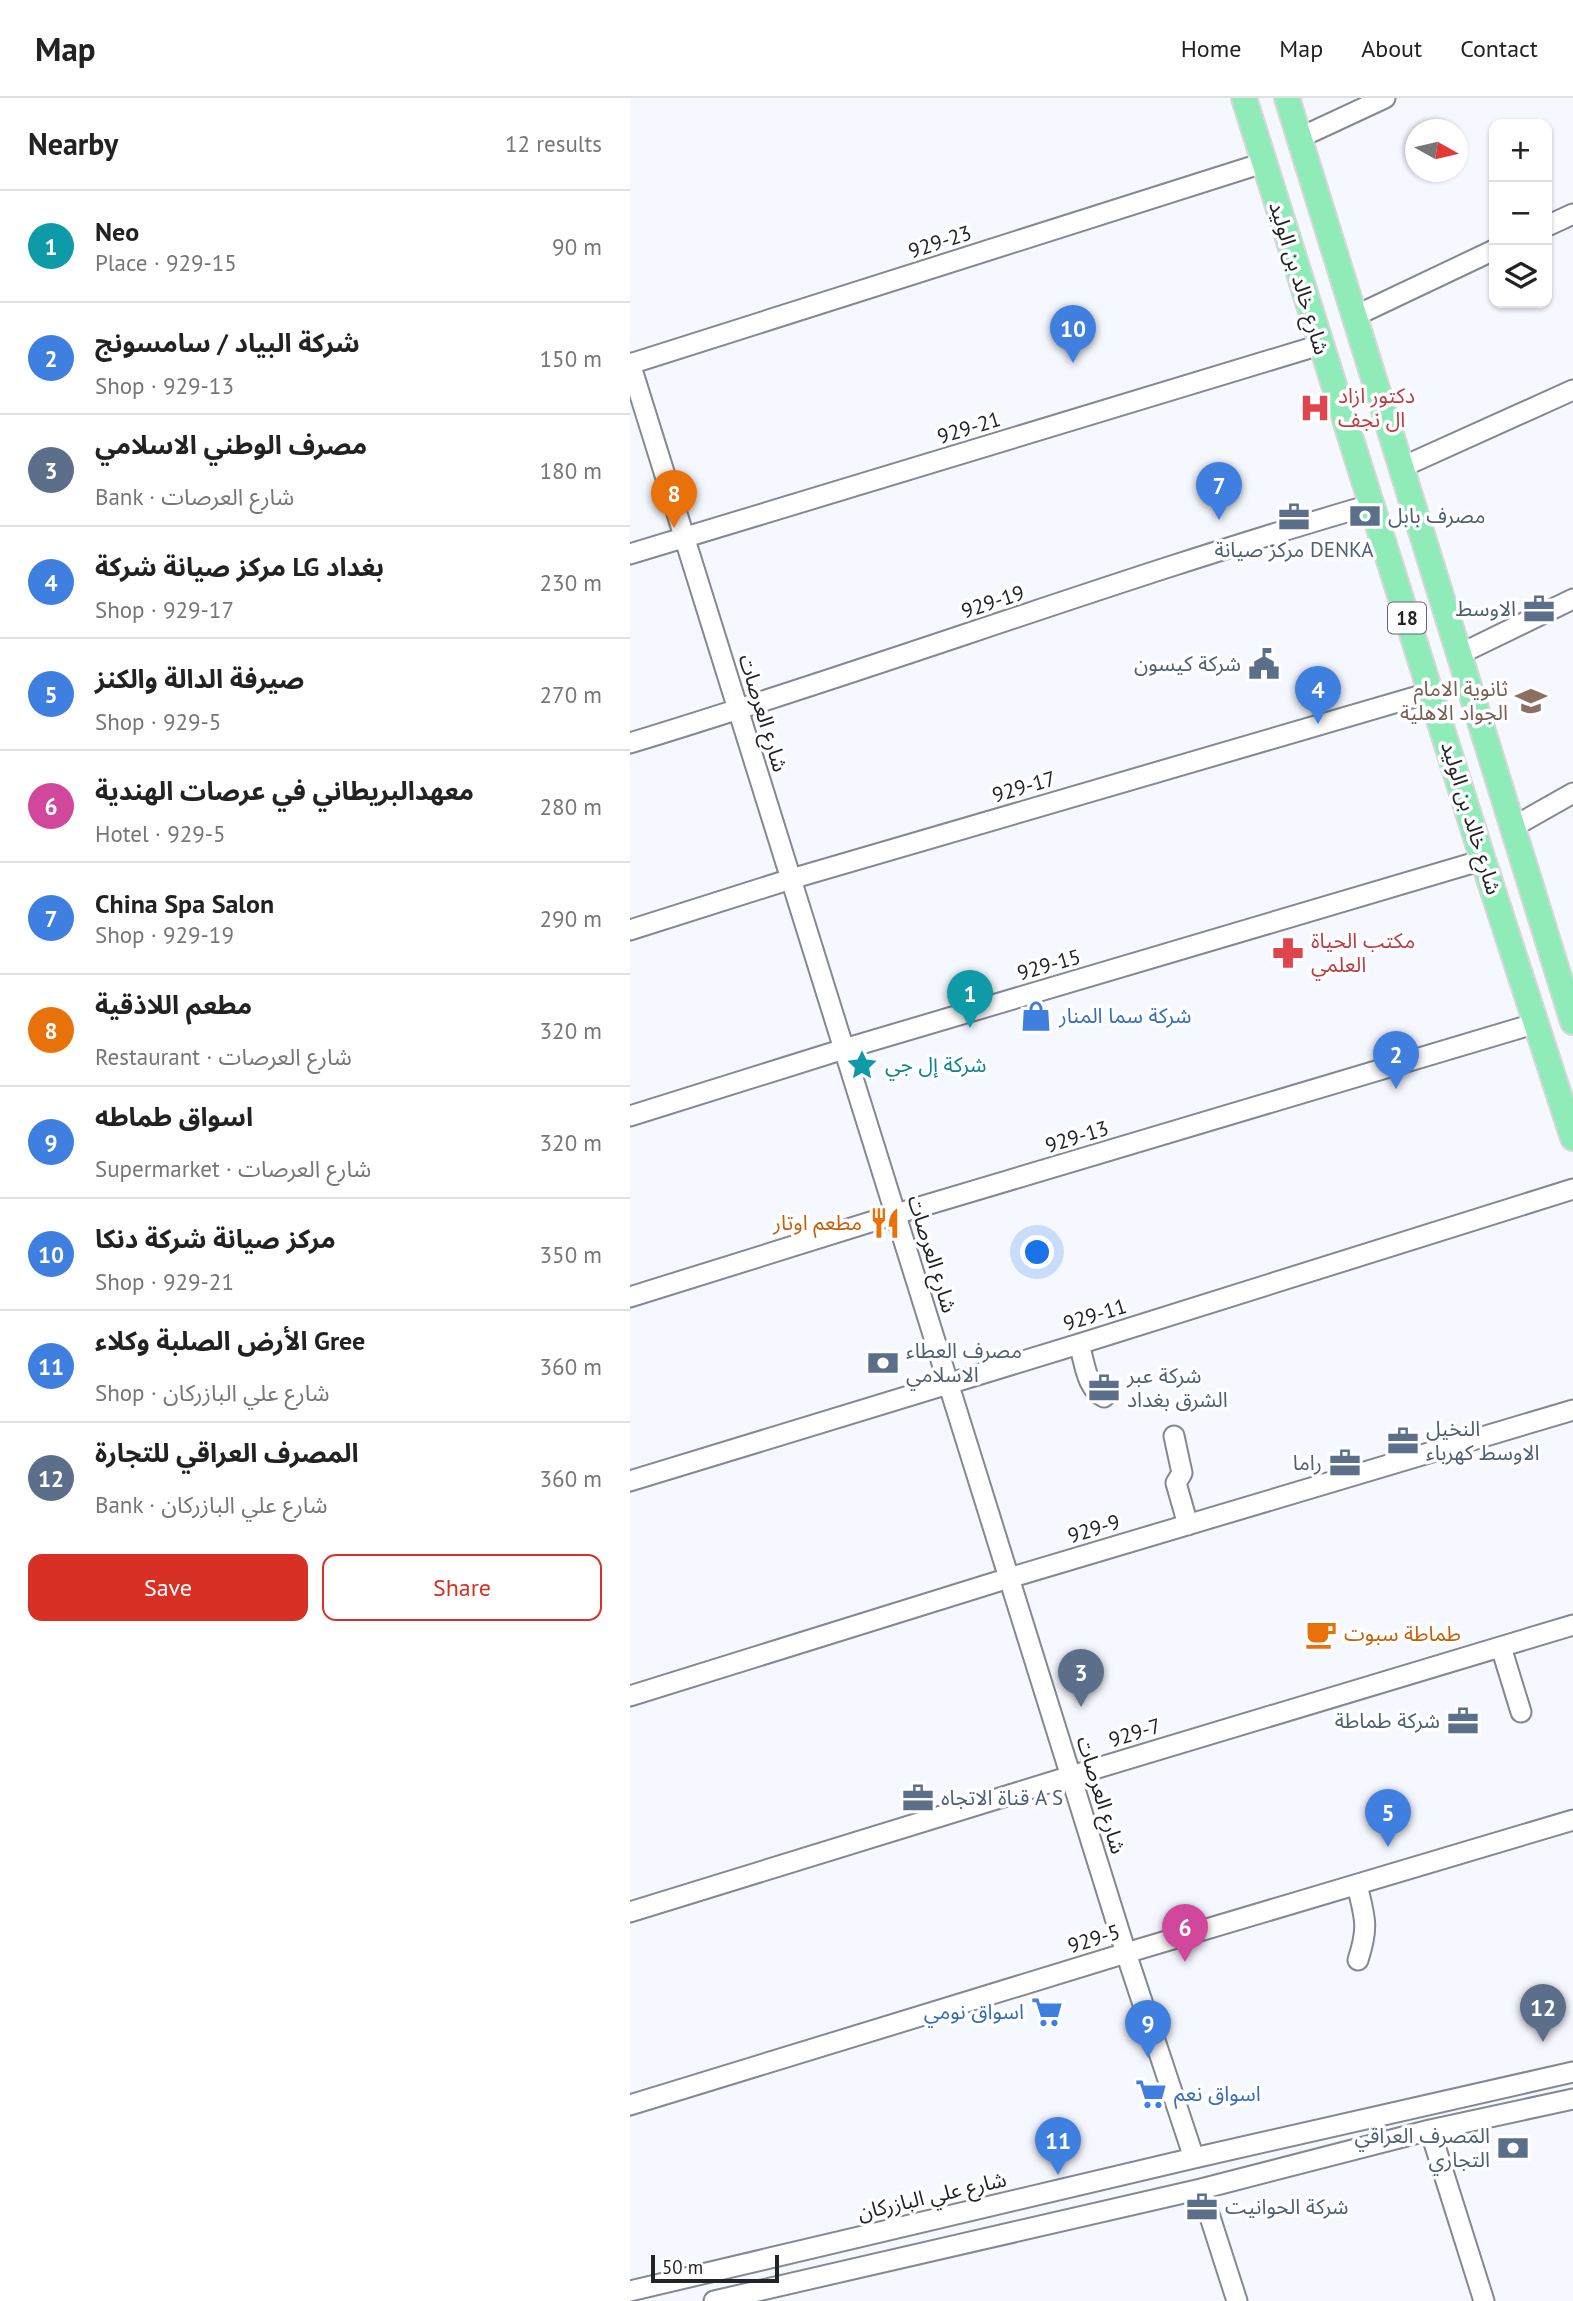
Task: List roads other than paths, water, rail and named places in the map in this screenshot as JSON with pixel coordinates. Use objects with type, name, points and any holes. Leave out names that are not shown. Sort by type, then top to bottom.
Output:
[{"type":"main road","name":"شارع خالد بن الوليد","points":[[1244,98],[1370,505],[1573,1138]]},
{"type":"main road","name":"شارع خالد بن الوليد","points":[[1287,98],[1513,827],[1568,989],[1573,1022]]},
{"type":"street","points":[[1299,138],[1385,98]]},
{"type":"street","name":"929-23","points":[[630,364],[1264,163]]},
{"type":"street","points":[[1552,224],[1573,214]]},
{"type":"street","points":[[1355,316],[1489,252]]},
{"type":"street","name":"929-21","points":[[630,554],[1321,345]]},
{"type":"street","name":"شارع العرصات","points":[[630,364],[1126,1953],[1194,2158]]},
{"type":"street","points":[[1400,468],[1573,390]]},
{"type":"street","name":"929-19","points":[[630,743],[738,710],[1258,537],[1370,505]]},
{"type":"street","points":[[1460,654],[1573,599]]},
{"type":"street","name":"929-17","points":[[630,930],[791,879],[1432,692]]},
{"type":"street","points":[[1513,827],[1573,793]]},
{"type":"street","name":"929-15","points":[[630,1116],[844,1049],[1483,860]]},
{"type":"street","name":"929-13","points":[[630,1297],[896,1214],[1537,1023]]},
{"type":"street","name":"929-11","points":[[630,1481],[1573,1189]]},
{"type":"street","points":[[1079,1344],[1089,1381],[1095,1392],[1104,1397]]},
{"type":"street","name":"929-9","points":[[630,1696],[1009,1578],[1573,1410]]},
{"type":"street","points":[[1174,1436],[1182,1473],[1176,1483],[1188,1525]]},
{"type":"street","name":"929-7","points":[[630,1912],[1573,1625]]},
{"type":"street","points":[[1501,1647],[1521,1712]]},
{"type":"street","name":"929-5","points":[[630,2105],[1126,1953],[1573,1821]]},
{"type":"street","points":[[1357,1885],[1365,1916],[1366,1937],[1358,1960]]},
{"type":"street","name":"شارع علي البازركان","points":[[630,2291],[1573,2072]]},
{"type":"street","points":[[714,2301],[1200,2189],[1430,2130],[1573,2099]]},
{"type":"street","points":[[1430,2130],[1483,2301]]},
{"type":"street","points":[[1200,2189],[1237,2301]]},
{"type":"place","name":"مركز صيانة شركة دنكا","points":[[1073,363]]},
{"type":"place","name":"دكتور ازاد ال نجف","points":[[1315,408]]},
{"type":"place","name":"مصرف بابل","points":[[1365,516]]},
{"type":"place","name":"مركز صيانة DENKA","points":[[1294,517]]},
{"type":"place","name":"China Spa Salon","points":[[1219,520]]},
{"type":"place","name":"مطعم اللاذقية","points":[[674,528]]},
{"type":"place","name":"الاوسط","points":[[1539,609]]},
{"type":"place","name":"شركة كيسون","points":[[1264,664]]},
{"type":"place","name":"ثانوية الامام الجواد الاهلية","points":[[1531,701]]},
{"type":"place","name":"مركز صيانة شركة LG بغداد","points":[[1318,724]]},
{"type":"place","name":"مكتب الحياة العلمي","points":[[1288,953]]},
{"type":"place","name":"شركة سما المنار","points":[[1036,1016]]},
{"type":"place","name":"Neo","points":[[970,1028]]},
{"type":"place","name":"شركة إل جي","points":[[862,1065]]},
{"type":"place","name":"شركة البياد / سامسونج","points":[[1396,1089]]},
{"type":"place","name":"مطعم اوتار","points":[[885,1223]]},
{"type":"place","name":"مصرف العطاء الاسلامي","points":[[883,1363]]},
{"type":"place","name":"شركة عبر الشرق بغداد","points":[[1104,1388]]},
{"type":"place","name":"النخيل الاوسط كهرباء","points":[[1403,1441]]},
{"type":"place","name":"راما","points":[[1345,1463]]},
{"type":"place","name":"طماطة سبوت","points":[[1321,1634]]},
{"type":"place","name":"مصرف الوطني الاسلامي","points":[[1081,1707]]},
{"type":"place","name":"شركة طماطة","points":[[1463,1721]]},
{"type":"place","name":"قناة الاتجاه A S","points":[[918,1798]]},
{"type":"place","name":"صيرفة الدالة والكنز","points":[[1388,1847]]},
{"type":"place","name":"معهدالبريطاني في عرصات الهندية","points":[[1185,1962]]},
{"type":"place","name":"اسواق نومي","points":[[1047,2012]]},
{"type":"place","name":"المصرف العراقي للتجارة","points":[[1543,2042]]},
{"type":"place","name":"اسواق طماطه","points":[[1148,2058]]},
{"type":"place","name":"اسواق نعم","points":[[1151,2094]]},
{"type":"place","name":"المصرف العراقي التجاري","points":[[1513,2148]]},
{"type":"place","name":"الأرض الصلبة وكلاء Gree","points":[[1058,2175]]},
{"type":"place","name":"شركة الحوانيت","points":[[1202,2207]]}]
